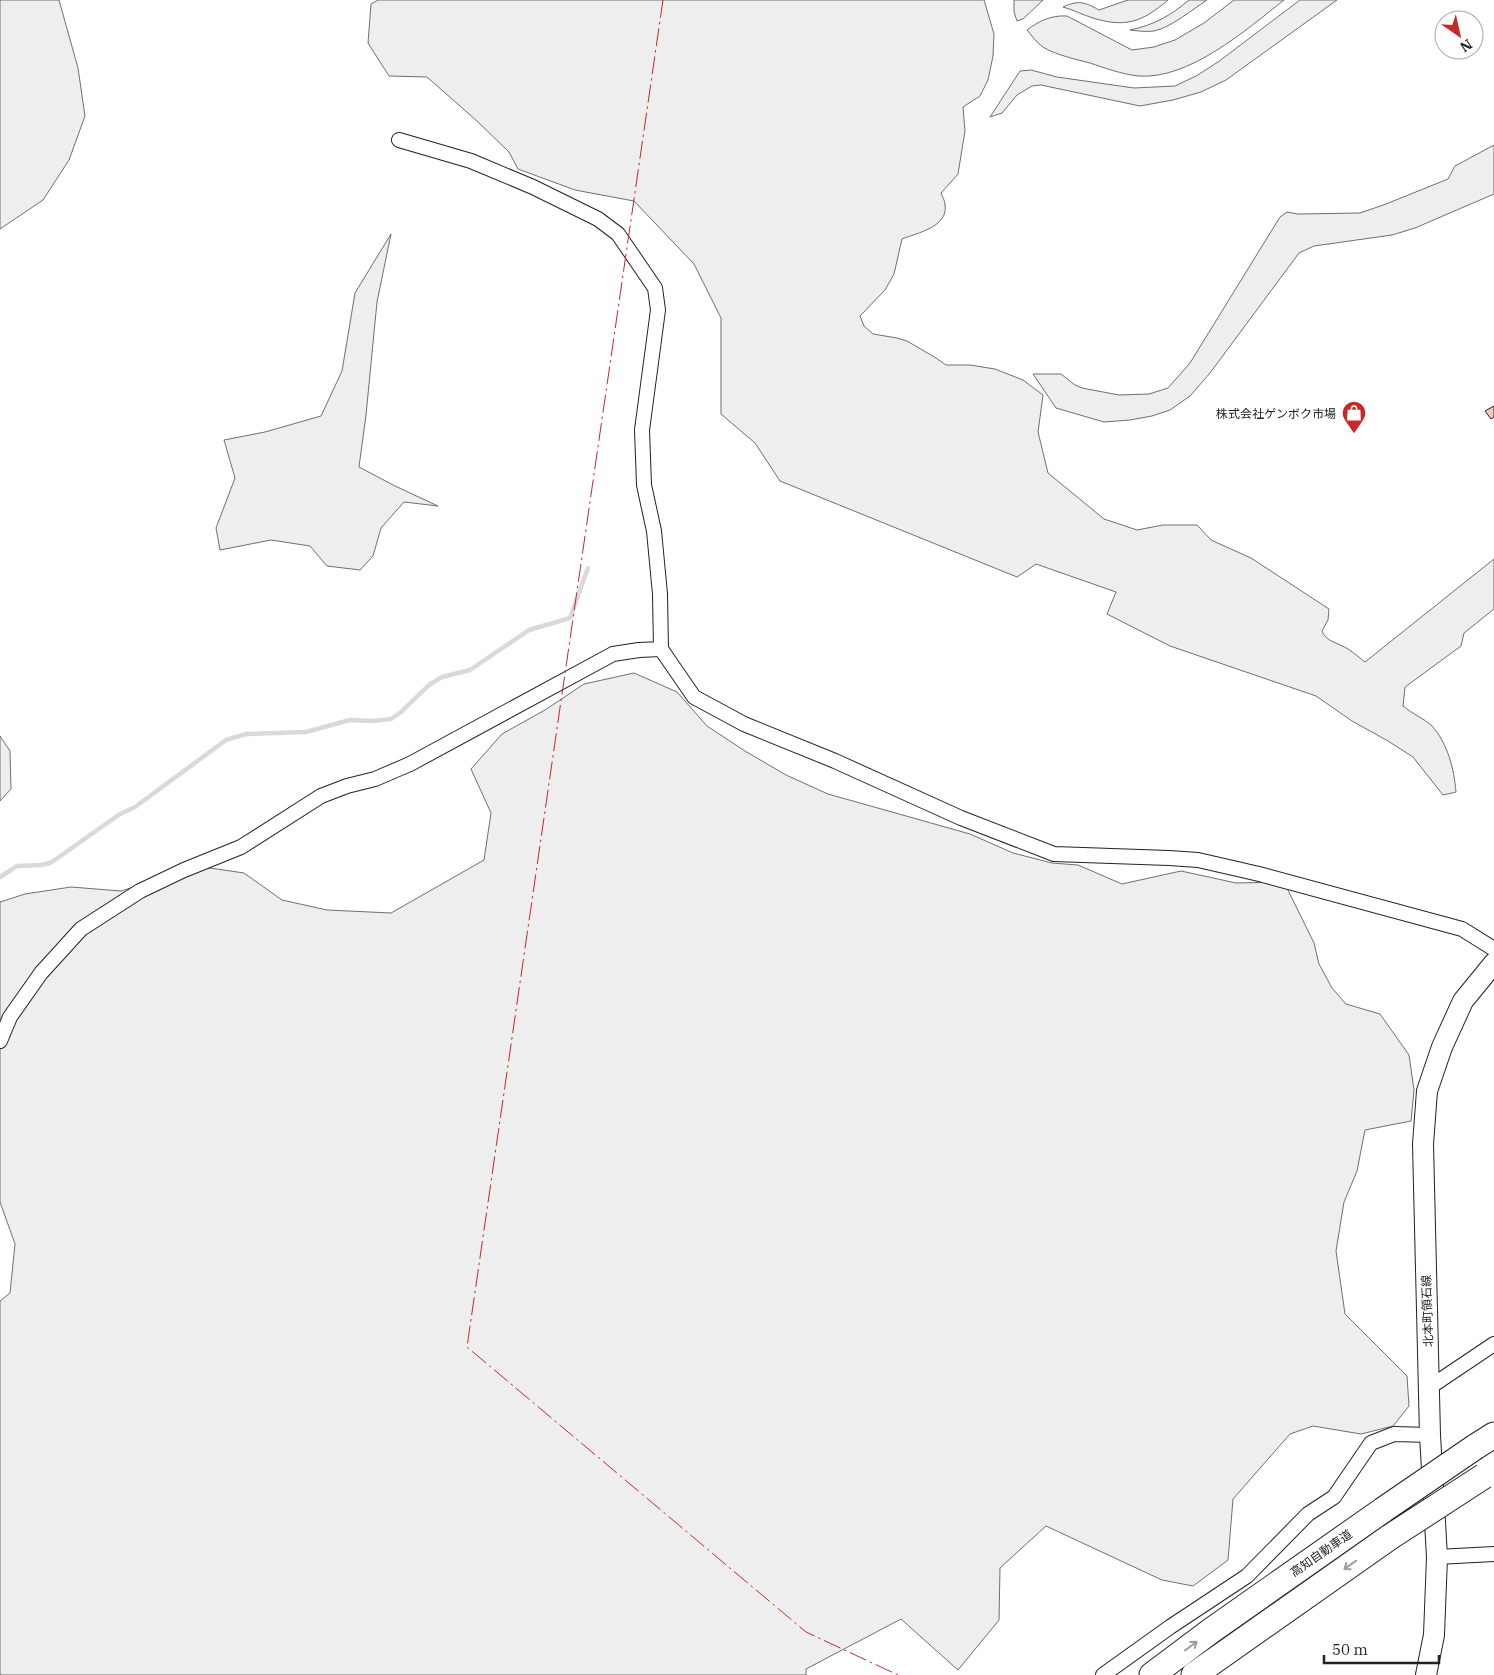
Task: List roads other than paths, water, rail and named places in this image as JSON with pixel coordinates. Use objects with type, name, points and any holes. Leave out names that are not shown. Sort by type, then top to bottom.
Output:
[{"type":"highway","name":"高知自動車道","points":[[1152,1675],[1212,1630],[1485,1441]]},
{"type":"highway","points":[[1194,1675],[1390,1537],[1489,1472]]},
{"type":"main road","name":"北本町領石線","points":[[1426,1675],[1434,1635],[1437,1557],[1430,1436],[1423,1144],[1427,1091],[1442,1047],[1463,1001],[1494,963]]},
{"type":"street","points":[[399,140],[471,161],[533,187],[598,219],[618,234],[655,288],[658,310],[642,430],[644,485],[654,531],[660,594],[661,649],[694,697],[744,724],[835,761],[962,818],[1054,854],[1198,860],[1259,874],[1462,929],[1494,949]]},
{"type":"street","points":[[0,1041],[10,1017],[36,981],[81,929],[140,891],[184,870],[241,847],[321,796],[347,786],[375,779],[410,764],[613,654],[661,649]]},
{"type":"street","points":[[1430,1387],[1494,1344]]},
{"type":"street","points":[[1103,1675],[1170,1627],[1247,1576],[1308,1514],[1334,1497],[1371,1443],[1394,1434],[1430,1436]]},
{"type":"street","points":[[1437,1557],[1494,1554]]},
{"type":"waterway","points":[[0,877],[17,866],[50,863],[120,814],[135,807],[226,740],[246,734],[306,732],[350,720],[374,721],[391,719],[429,685],[442,677],[470,670],[529,630],[570,618],[588,568]]},
{"type":"place","name":"株式会社ゲンボク市場","points":[[1354,434]]}]
